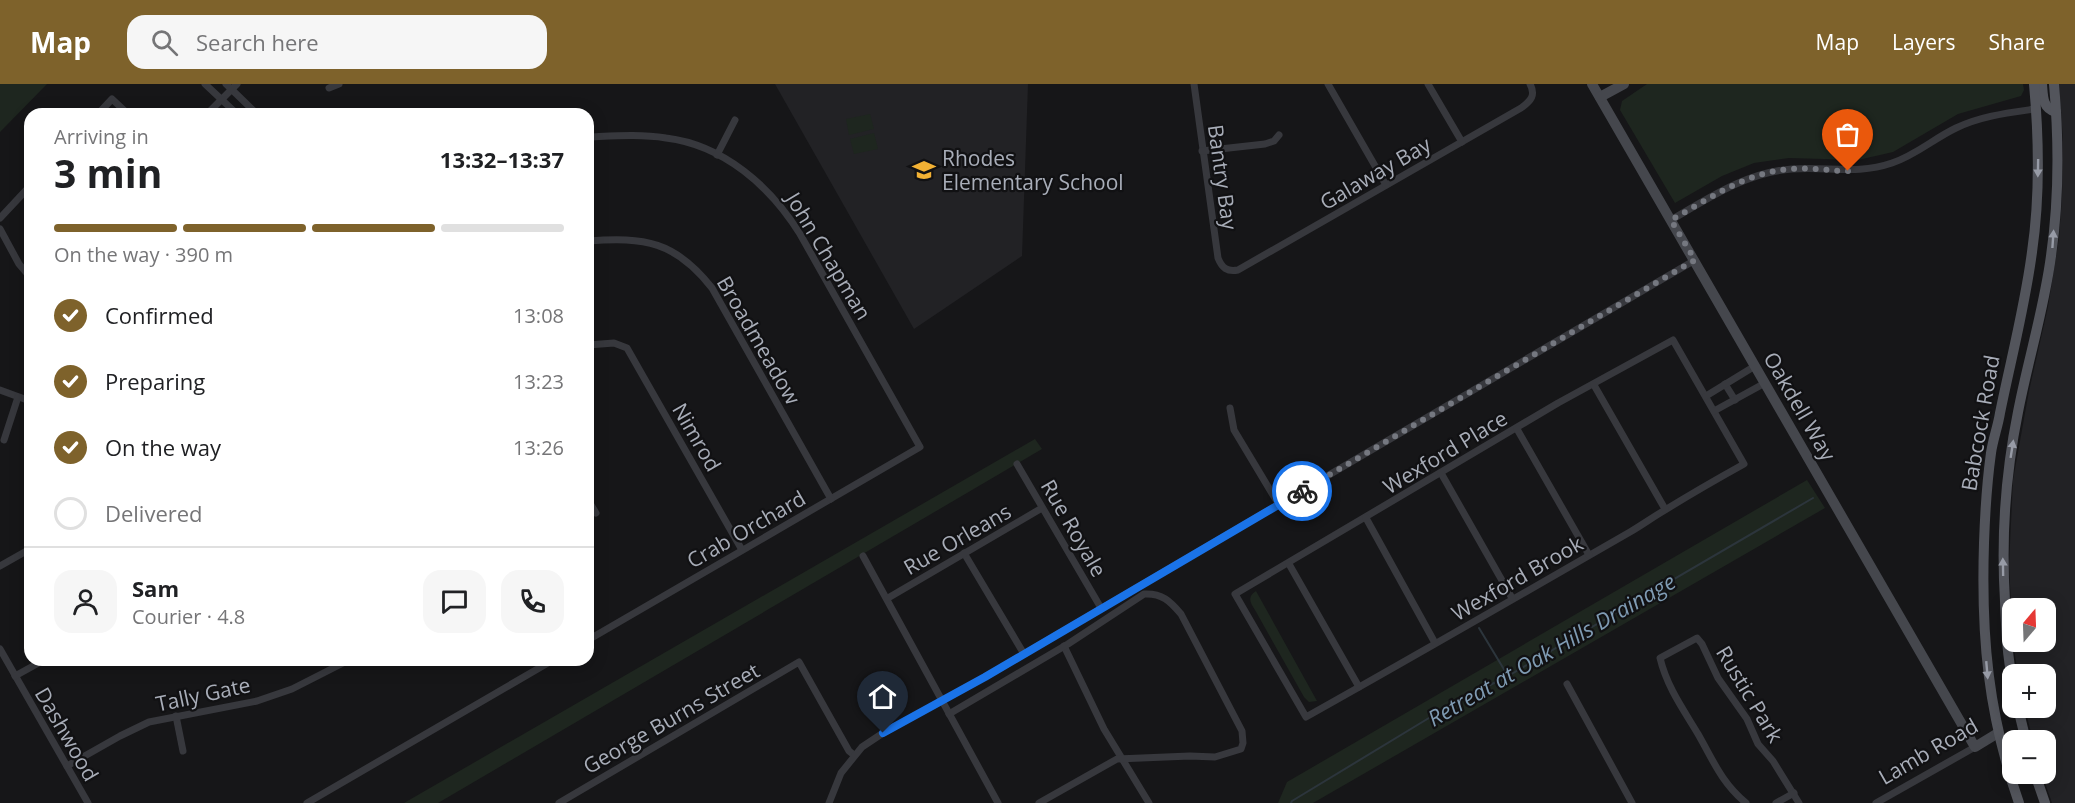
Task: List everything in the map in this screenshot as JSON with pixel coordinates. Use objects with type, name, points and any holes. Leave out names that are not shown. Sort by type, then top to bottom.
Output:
[{"type":"main road","name":"Babcock Road","points":[[2019,803],[1998,733],[1989,686],[1984,628],[1986,507],[1991,452],[2032,252],[2038,157],[2034,84]]},
{"type":"main road","points":[[2042,84],[2044,104],[2056,112]]},
{"type":"main road","name":"Babcock Road","points":[[2005,598],[2004,507],[2018,411],[2045,297],[2052,254],[2058,157],[2054,84]]},
{"type":"main road","points":[[2025,293],[2045,297]]},
{"type":"main road","points":[[1984,628],[2002,626]]},
{"type":"main road","points":[[2038,784],[2045,803]]},
{"type":"street","points":[[206,84],[231,108]]},
{"type":"street","points":[[329,88],[339,84]]},
{"type":"street","name":"Bantry Bay","points":[[1194,84],[1218,258],[1227,270]]},
{"type":"street","points":[[1328,84],[1386,185]]},
{"type":"street","points":[[1428,84],[1462,142]]},
{"type":"street","name":"Galaway Bay","points":[[1227,270],[1238,270],[1521,108],[1532,99],[1530,84]]},
{"type":"street","name":"Oakdell Way","points":[[1592,84],[1975,747]]},
{"type":"street","points":[[1600,98],[1624,84]]},
{"type":"street","points":[[213,108],[231,86],[251,108]]},
{"type":"street","points":[[104,108],[112,99],[122,108]]},
{"type":"street","points":[[1671,220],[1738,182],[1754,176],[1791,169],[1844,171],[1876,167],[1906,157],[1969,122],[2002,113],[2035,109]]},
{"type":"street","points":[[717,155],[735,120]]},
{"type":"street","name":"John Chapman","points":[[594,137],[626,135],[669,138],[687,143],[717,155],[762,185],[789,215],[920,447]]},
{"type":"street","points":[[1203,151],[1265,144],[1274,141],[1279,135]]},
{"type":"street","points":[[0,218],[24,192]]},
{"type":"street","points":[[0,229],[24,270]]},
{"type":"street","name":"Broadmeadow","points":[[594,241],[626,239],[648,242],[669,250],[696,269],[712,288],[831,499]]},
{"type":"street","points":[[830,803],[836,783],[854,755],[883,733],[1052,638],[1695,260]]},
{"type":"street","name":"Wexford Place","points":[[1306,717],[1235,594],[1558,403],[1673,340],[1706,396]]},
{"type":"street","name":"Nimrod","points":[[594,345],[620,344],[627,348],[742,550]]},
{"type":"street","points":[[1755,366],[1706,396],[1714,411],[1764,383]]},
{"type":"street","points":[[1725,384],[1735,400]]},
{"type":"street","points":[[1594,385],[1665,509]]},
{"type":"street","points":[[0,390],[24,399]]},
{"type":"street","points":[[4,440],[18,397]]},
{"type":"street","points":[[1230,408],[1234,430],[1279,505]]},
{"type":"street","name":"Wexford Brook","points":[[1306,717],[1435,643],[1468,627],[1512,598],[1744,464],[1714,411]]},
{"type":"street","points":[[1516,429],[1589,555]]},
{"type":"street","name":"Crab Orchard","points":[[594,636],[920,447]]},
{"type":"street","name":"Rue Royale","points":[[1017,465],[1101,608]]},
{"type":"street","points":[[1441,473],[1512,598]]},
{"type":"street","name":"Rue Orleans","points":[[888,598],[1042,508]]},
{"type":"street","points":[[1366,518],[1435,643]]},
{"type":"street","points":[[0,566],[24,552]]},
{"type":"street","points":[[964,553],[1024,654]]},
{"type":"street","points":[[863,556],[998,803]]},
{"type":"street","points":[[1289,564],[1359,687]]},
{"type":"street","points":[[949,714],[1064,646],[1144,594],[1154,593],[1167,598],[1181,614],[1242,732],[1243,742],[1240,749],[1215,757],[1117,759],[1039,803]]},
{"type":"street","points":[[1062,632],[1064,646],[1104,729],[1149,803]]},
{"type":"street","points":[[1052,638],[1064,646]]},
{"type":"street","name":"Rustic Park","points":[[1746,803],[1719,775],[1699,736],[1675,698],[1662,668],[1660,658],[1697,638],[1718,678],[1747,719],[1758,744],[1773,760],[1799,803]]},
{"type":"street","name":"Dashwood","points":[[0,649],[88,803]]},
{"type":"street","name":"George Burns Street","points":[[559,803],[570,800],[799,662],[849,751],[854,755]]},
{"type":"street","points":[[15,676],[33,666]]},
{"type":"street","name":"Tally Gate","points":[[67,766],[134,728],[176,716],[257,701],[292,689],[337,666]]},
{"type":"street","points":[[307,803],[544,666]]},
{"type":"street","points":[[1567,684],[1632,803]]},
{"type":"street","points":[[176,716],[183,751]]},
{"type":"street","name":"Lamb Road","points":[[1876,803],[1998,733]]},
{"type":"street","points":[[1779,802],[1794,793]]},
{"type":"shaded area","points":[[0,84],[47,84],[0,132]]},
{"type":"shaded area","name":"Rhodes Elementary School","points":[[775,84],[1028,84],[1022,256],[914,329]]},
{"type":"shaded area","points":[[1647,84],[2023,84],[2024,90],[2021,96],[1958,114],[1893,152],[1858,160],[1789,158],[1754,163],[1722,176],[1675,203],[1620,110],[1622,101]]},
{"type":"shaded area","points":[[2059,84],[2075,84],[2075,803],[2052,803],[2045,784],[2056,784],[2056,730],[2030,730],[2027,718],[2056,718],[2056,664],[2016,664],[2015,652],[2056,652],[2056,598],[2011,598],[2009,566],[2013,480],[2029,391],[2048,307],[2059,238],[2063,140]]},
{"type":"shaded area","points":[[870,114],[874,129],[849,135],[846,119]]},
{"type":"shaded area","points":[[874,133],[878,149],[854,154],[850,139]]},
{"type":"shaded area","points":[[1035,439],[1042,449],[438,803],[404,803]]},
{"type":"shaded area","points":[[1807,480],[1825,508],[1313,803],[1278,803],[1287,782]]},
{"type":"shaded area","points":[[1256,591],[1317,701],[1309,702],[1304,697],[1253,607],[1250,598]]},
{"type":"waterway","name":"Retreat at Oak Hills Drainage","points":[[1291,803],[1452,704],[1508,676],[1813,498]]},
{"type":"waterway","points":[[1479,628],[1508,676]]},
{"type":"way so far","points":[[1302,491],[1695,260],[1671,220],[1738,182],[1754,176],[1774,171],[1808,168],[1848,171]]},
{"type":"place","name":"Rhodes Elementary School","points":[[924,170]]},
{"type":"route","points":[[883,733],[985,677],[1302,491]]}]
